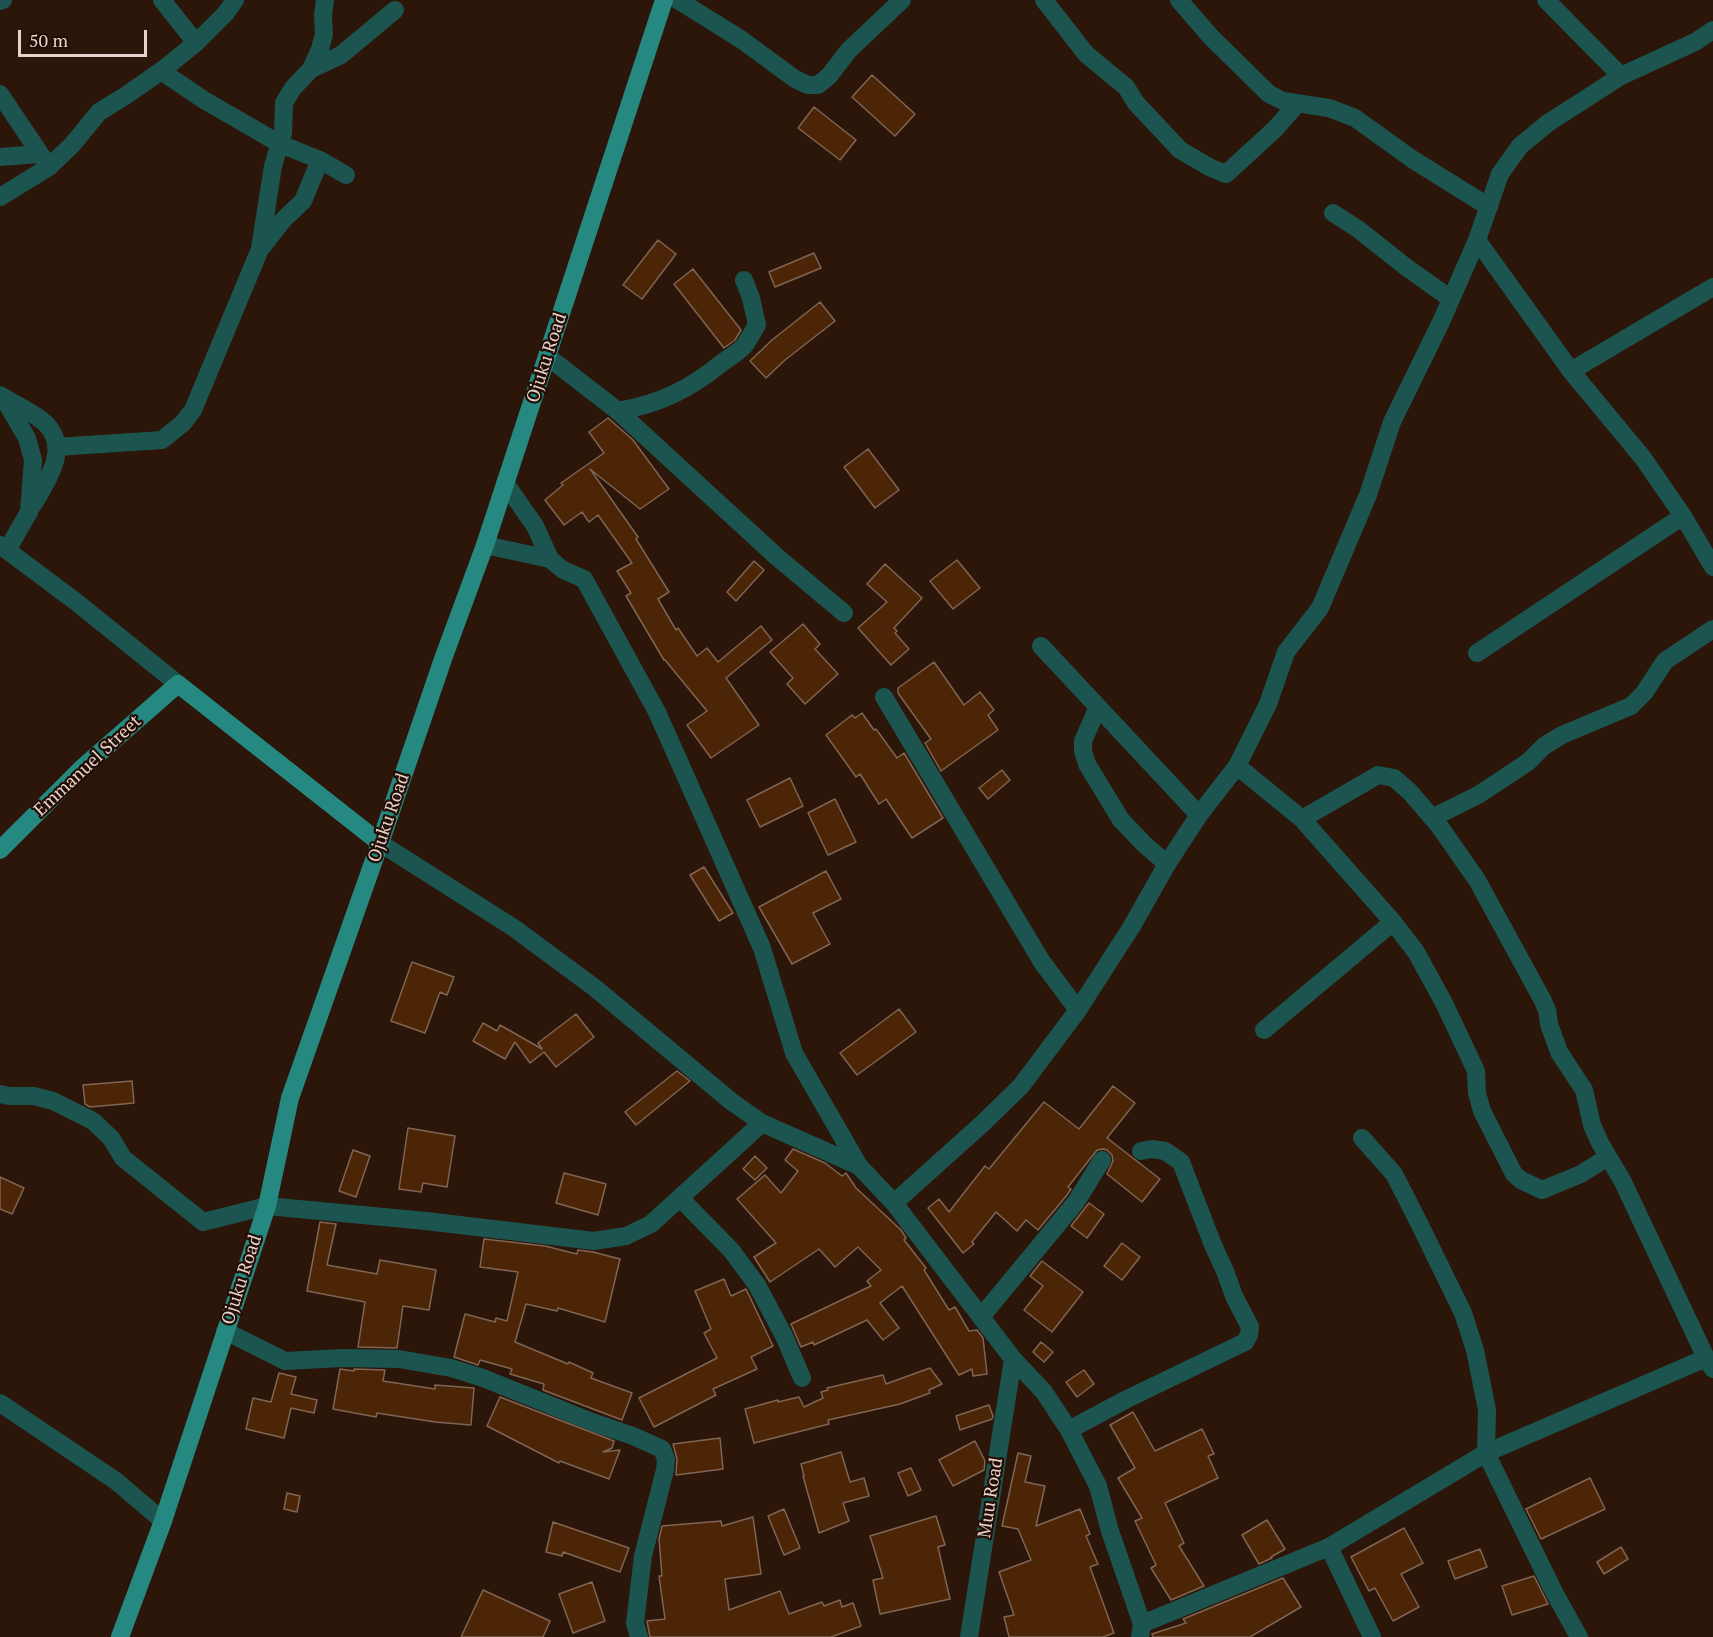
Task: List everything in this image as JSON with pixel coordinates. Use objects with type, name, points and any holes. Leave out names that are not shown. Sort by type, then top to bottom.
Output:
[{"type":"main road","name":"Ojuku Road","points":[[120,1637],[163,1521],[267,1206],[291,1098],[443,658],[485,545],[664,0]]},
{"type":"main road","points":[[178,684],[380,843]]},
{"type":"main road","name":"Emmanuel Street","points":[[0,850],[81,769],[178,684]]},
{"type":"street","points":[[162,0],[196,43]]},
{"type":"street","points":[[0,197],[45,160],[72,145],[99,112],[161,71],[196,43],[226,13],[235,0]]},
{"type":"street","points":[[311,69],[324,34],[325,0]]},
{"type":"street","points":[[678,0],[742,40],[795,79],[808,85],[818,85],[829,76],[849,50],[902,0]]},
{"type":"street","points":[[1044,0],[1086,54],[1125,87],[1164,134],[1180,150],[1210,168],[1226,174],[1275,129],[1297,104]]},
{"type":"street","points":[[1179,0],[1211,37],[1269,94],[1283,101],[1329,108],[1355,118],[1412,159],[1488,207]]},
{"type":"street","points":[[1546,0],[1621,76]]},
{"type":"street","points":[[56,447],[162,440],[183,423],[193,410],[260,249],[273,166],[283,133],[284,103],[293,88],[311,69],[340,54],[395,10]]},
{"type":"street","points":[[894,1203],[1021,1086],[1078,1010],[1132,926],[1167,864],[1199,815],[1237,766],[1268,704],[1286,652],[1320,609],[1368,495],[1392,422],[1477,240],[1500,174],[1520,146],[1548,123],[1621,76],[1695,42],[1713,30]]},
{"type":"street","points":[[161,71],[204,100],[280,144],[320,160],[346,175]]},
{"type":"street","points":[[0,94],[45,160]]},
{"type":"street","points":[[0,157],[45,160]]},
{"type":"street","points":[[260,249],[283,220],[303,201],[320,160]]},
{"type":"street","points":[[1333,213],[1451,299]]},
{"type":"street","points":[[1477,240],[1571,371],[1643,458],[1683,516],[1713,567]]},
{"type":"street","points":[[618,411],[644,407],[683,390],[710,373],[744,346],[757,325],[744,280]]},
{"type":"street","points":[[1571,371],[1713,287]]},
{"type":"street","points":[[548,357],[618,411],[777,556],[844,613]]},
{"type":"street","points":[[2,396],[44,423],[53,433],[56,447],[54,467],[29,512],[3,547],[75,601],[178,684]]},
{"type":"street","points":[[2,396],[27,438],[33,460],[29,512]]},
{"type":"street","points":[[505,483],[535,525],[550,560]]},
{"type":"street","points":[[1477,653],[1683,516]]},
{"type":"street","points":[[485,545],[550,560],[563,570],[584,579],[657,712],[762,948],[794,1053],[859,1166],[894,1203],[1013,1359],[1044,1392],[1068,1430],[1098,1486],[1141,1630],[1329,1547],[1486,1453],[1709,1364],[1622,1180],[1592,1125],[1584,1090],[1559,1052],[1542,999],[1477,880],[1432,818],[1410,792],[1394,778],[1378,775],[1302,819]]},
{"type":"street","points":[[1432,818],[1478,795],[1528,762],[1544,746],[1562,735],[1631,705],[1644,693],[1665,661],[1713,629]]},
{"type":"street","points":[[1041,646],[1199,815]]},
{"type":"street","points":[[884,697],[1042,962],[1078,1010]]},
{"type":"street","points":[[1098,707],[1083,741],[1087,764],[1121,820],[1167,864]]},
{"type":"street","points":[[1237,766],[1302,819],[1394,922],[1416,951],[1476,1071],[1477,1093],[1482,1111],[1514,1174],[1542,1190],[1581,1174],[1608,1157]]},
{"type":"street","points":[[380,843],[514,928],[595,988],[732,1102],[762,1123],[859,1166]]},
{"type":"street","points":[[1264,1030],[1394,922]]},
{"type":"street","points":[[0,1094],[34,1096],[53,1101],[93,1121],[111,1138],[123,1158],[203,1222],[267,1206],[426,1221],[594,1241],[626,1236],[651,1224],[762,1123]]},
{"type":"street","points":[[1362,1138],[1394,1174],[1463,1313],[1475,1350],[1487,1410],[1486,1453],[1554,1592],[1579,1637]]},
{"type":"street","points":[[1068,1430],[1245,1342],[1249,1335],[1250,1327],[1234,1296],[1182,1162],[1165,1151],[1152,1149],[1141,1151]]},
{"type":"street","points":[[981,1317],[1076,1202],[1102,1160]]},
{"type":"street","points":[[680,1198],[731,1250],[757,1285],[784,1336],[802,1378]]},
{"type":"street","points":[[225,1331],[285,1361],[342,1358],[399,1359],[452,1368],[483,1378],[662,1449],[666,1459],[665,1470],[643,1556],[635,1623],[639,1637]]},
{"type":"street","name":"Muu Road","points":[[969,1637],[1013,1359]]},
{"type":"street","points":[[0,1403],[116,1481],[163,1521]]},
{"type":"street","points":[[1329,1547],[1372,1637]]},
{"type":"building","points":[[872,75],[915,114],[895,136],[852,97]]},
{"type":"building","points":[[814,107],[856,140],[840,160],[798,128]]},
{"type":"building","points":[[658,240],[676,254],[642,299],[623,285]]},
{"type":"building","points":[[814,253],[821,268],[775,287],[769,272]]},
{"type":"building","points":[[693,269],[741,330],[735,340],[724,348],[674,284]]},
{"type":"building","points":[[820,302],[835,321],[766,378],[750,361],[772,340]]},
{"type":"building","points":[[608,418],[633,440],[669,489],[640,509],[590,469],[638,537],[636,539],[669,592],[658,599],[676,630],[678,628],[697,656],[707,648],[718,662],[761,626],[772,640],[726,678],[759,725],[711,758],[687,725],[707,711],[664,660],[626,596],[631,593],[617,571],[632,563],[598,515],[589,522],[582,512],[564,525],[545,500],[563,485],[561,483],[604,453],[589,432]]},
{"type":"building","points":[[868,449],[899,490],[875,508],[844,467]]},
{"type":"building","points":[[957,560],[980,588],[953,609],[930,581]]},
{"type":"building","points":[[754,561],[764,570],[736,601],[727,592]]},
{"type":"building","points":[[885,564],[922,598],[894,628],[897,631],[895,633],[909,649],[891,665],[858,628],[887,602],[867,584]]},
{"type":"building","points":[[803,624],[820,644],[815,649],[838,674],[805,704],[787,684],[793,678],[770,652]]},
{"type":"building","points":[[934,662],[964,705],[980,692],[994,710],[988,715],[998,730],[941,771],[925,743],[931,739],[898,693],[898,688]]},
{"type":"building","points":[[862,713],[897,758],[904,753],[943,818],[912,838],[886,799],[879,804],[860,774],[856,777],[826,735],[852,715],[855,718]]},
{"type":"building","points":[[1002,770],[1010,780],[988,799],[979,788]]},
{"type":"building","points":[[790,778],[803,806],[760,827],[747,800]]},
{"type":"building","points":[[835,799],[856,842],[828,855],[808,813]]},
{"type":"building","points":[[704,867],[733,913],[719,921],[690,875]]},
{"type":"building","points":[[826,871],[841,899],[813,913],[830,944],[792,964],[759,907]]},
{"type":"building","points":[[412,962],[454,977],[447,995],[440,992],[425,1033],[391,1021]]},
{"type":"building","points":[[899,1009],[916,1032],[857,1075],[840,1053]]},
{"type":"building","points":[[576,1014],[594,1037],[556,1067],[544,1052],[530,1063],[515,1042],[505,1059],[473,1041],[483,1023],[497,1031],[500,1025],[542,1049],[538,1043]]},
{"type":"building","points":[[677,1071],[690,1081],[636,1125],[625,1112]]},
{"type":"building","points":[[132,1081],[134,1103],[90,1107],[85,1104],[83,1085]]},
{"type":"building","points":[[1113,1086],[1135,1103],[1107,1138],[1160,1179],[1142,1202],[1107,1174],[1113,1161],[1112,1155],[1107,1150],[1097,1150],[1068,1187],[1071,1189],[1067,1195],[1038,1230],[1026,1220],[1017,1231],[996,1212],[972,1242],[974,1244],[963,1253],[928,1208],[939,1199],[949,1212],[985,1166],[989,1169],[1044,1102],[1079,1129]]},
{"type":"building","points":[[408,1128],[455,1136],[447,1187],[423,1183],[421,1192],[399,1189]]},
{"type":"building","points":[[793,1149],[825,1163],[842,1176],[846,1173],[856,1188],[901,1230],[906,1238],[904,1240],[926,1268],[924,1270],[949,1310],[955,1307],[969,1331],[977,1330],[983,1338],[987,1374],[973,1376],[972,1369],[959,1375],[902,1286],[880,1303],[899,1328],[883,1340],[867,1320],[814,1345],[813,1342],[801,1347],[791,1324],[871,1286],[867,1281],[881,1270],[858,1247],[835,1267],[819,1249],[770,1282],[754,1257],[776,1243],[737,1199],[765,1175],[781,1193],[798,1171],[785,1160]]},
{"type":"building","points":[[353,1150],[370,1156],[356,1197],[339,1191]]},
{"type":"building","points":[[755,1156],[767,1168],[755,1180],[743,1169]]},
{"type":"building","points":[[564,1173],[606,1184],[598,1215],[556,1203]]},
{"type":"building","points":[[0,1177],[24,1188],[12,1214],[0,1209]]},
{"type":"building","points":[[1089,1203],[1104,1214],[1087,1238],[1071,1226]]},
{"type":"building","points":[[320,1222],[336,1224],[327,1265],[377,1274],[380,1260],[436,1270],[429,1310],[403,1306],[397,1348],[358,1347],[365,1302],[307,1291]]},
{"type":"building","points":[[484,1239],[545,1246],[577,1254],[578,1250],[593,1252],[620,1259],[605,1322],[558,1308],[557,1311],[526,1304],[515,1342],[568,1364],[569,1362],[593,1373],[591,1378],[632,1393],[622,1420],[543,1390],[544,1384],[510,1374],[512,1369],[480,1360],[478,1365],[454,1357],[465,1314],[495,1322],[496,1318],[507,1321],[518,1272],[480,1267]]},
{"type":"building","points":[[1122,1243],[1140,1257],[1122,1280],[1104,1266]]},
{"type":"building","points":[[1042,1261],[1083,1292],[1052,1332],[1024,1310],[1043,1286],[1030,1276]]},
{"type":"building","points":[[724,1279],[731,1296],[746,1289],[773,1346],[751,1357],[757,1369],[713,1389],[716,1395],[654,1427],[639,1398],[717,1358],[704,1333],[711,1329],[695,1291]]},
{"type":"building","points":[[1041,1342],[1053,1352],[1044,1362],[1033,1352]]},
{"type":"building","points":[[930,1368],[942,1384],[929,1390],[930,1393],[900,1404],[828,1420],[829,1424],[754,1443],[745,1409],[799,1397],[804,1407],[823,1398],[821,1392],[828,1390],[827,1388],[883,1375],[886,1384]]},
{"type":"building","points":[[340,1369],[385,1370],[383,1381],[435,1389],[435,1385],[474,1388],[471,1425],[377,1413],[376,1417],[333,1409]]},
{"type":"building","points":[[1084,1370],[1094,1384],[1077,1397],[1066,1382]]},
{"type":"building","points":[[279,1373],[296,1377],[291,1394],[317,1400],[314,1413],[291,1408],[284,1438],[246,1429],[253,1398],[271,1402]]},
{"type":"building","points":[[500,1397],[614,1441],[612,1448],[603,1452],[620,1450],[609,1479],[560,1461],[559,1463],[487,1426]]},
{"type":"building","points":[[989,1405],[992,1419],[960,1430],[956,1416]]},
{"type":"building","points":[[1133,1412],[1155,1451],[1202,1429],[1214,1454],[1208,1456],[1218,1478],[1165,1503],[1184,1543],[1179,1546],[1204,1586],[1171,1600],[1151,1568],[1156,1565],[1135,1521],[1142,1518],[1118,1478],[1135,1468],[1110,1425]]},
{"type":"building","points":[[720,1438],[723,1469],[676,1475],[677,1459],[673,1444]]},
{"type":"building","points":[[975,1441],[985,1461],[984,1470],[953,1486],[939,1460]]},
{"type":"building","points":[[841,1452],[850,1482],[864,1478],[869,1496],[843,1503],[849,1521],[819,1533],[801,1464]]},
{"type":"building","points":[[1018,1453],[1031,1456],[1025,1482],[1045,1486],[1036,1526],[1080,1509],[1090,1534],[1086,1536],[1098,1564],[1090,1567],[1114,1633],[1103,1637],[1009,1637],[1004,1617],[1014,1615],[999,1572],[1031,1560],[1018,1529],[1002,1526]]},
{"type":"building","points":[[911,1468],[921,1490],[908,1496],[898,1473]]},
{"type":"building","points":[[1590,1478],[1605,1509],[1541,1539],[1526,1509]]},
{"type":"building","points":[[287,1493],[300,1496],[297,1512],[284,1509]]},
{"type":"building","points":[[784,1509],[800,1548],[784,1555],[768,1516]]},
{"type":"building","points":[[936,1516],[945,1545],[938,1547],[950,1599],[880,1614],[873,1580],[883,1578],[870,1536]]},
{"type":"building","points":[[753,1517],[761,1574],[725,1579],[729,1610],[780,1591],[789,1614],[822,1602],[824,1606],[840,1600],[842,1607],[853,1603],[861,1626],[831,1637],[650,1637],[647,1621],[665,1619],[659,1576],[662,1576],[659,1539],[662,1526],[721,1521],[722,1526]]},
{"type":"building","points":[[1267,1520],[1285,1549],[1259,1564],[1242,1535]]},
{"type":"building","points":[[553,1522],[629,1548],[620,1572],[563,1552],[562,1556],[546,1552]]},
{"type":"building","points":[[1404,1528],[1423,1563],[1401,1574],[1419,1607],[1393,1621],[1375,1588],[1369,1591],[1351,1557]]},
{"type":"building","points":[[1621,1547],[1628,1559],[1604,1574],[1597,1562]]},
{"type":"building","points":[[1480,1549],[1487,1567],[1455,1579],[1448,1561]]},
{"type":"building","points":[[1534,1576],[1548,1604],[1512,1615],[1502,1586]]},
{"type":"building","points":[[1283,1578],[1301,1607],[1250,1637],[1153,1637],[1152,1634],[1186,1623],[1183,1619]]},
{"type":"building","points":[[592,1582],[605,1621],[573,1633],[559,1594]]},
{"type":"building","points":[[483,1590],[550,1621],[543,1637],[461,1637]]}]
